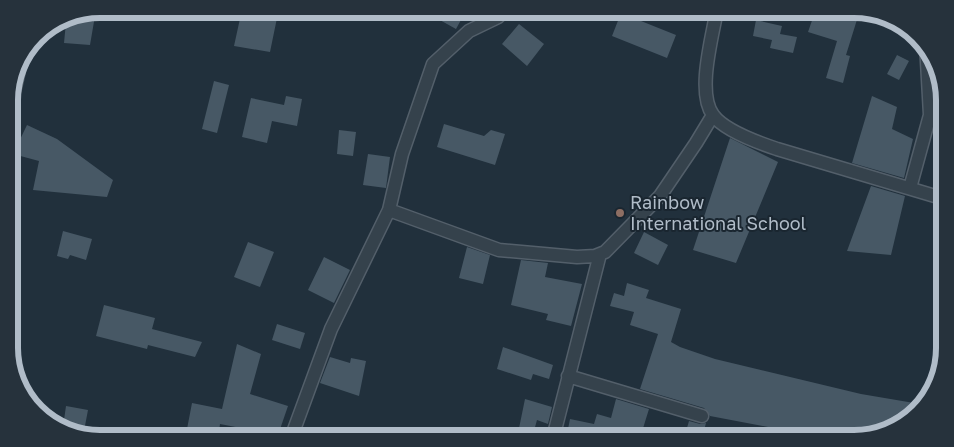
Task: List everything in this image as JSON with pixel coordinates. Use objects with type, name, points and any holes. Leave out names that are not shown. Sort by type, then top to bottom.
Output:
[{"type":"street","points":[[293,430],[331,329],[389,210],[405,145],[433,64],[469,31],[496,18]]},
{"type":"street","points":[[715,18],[709,52],[706,93],[712,114],[753,141],[936,196]]},
{"type":"street","points":[[910,188],[930,115],[927,63]]},
{"type":"street","points":[[389,210],[499,250],[577,257],[600,254],[606,252],[660,196],[696,143],[712,114]]},
{"type":"street","points":[[555,429],[600,254]]},
{"type":"street","points":[[568,376],[702,416]]},
{"type":"building","points":[[95,18],[90,45],[64,43],[66,25],[84,19]]},
{"type":"building","points":[[240,18],[277,18],[270,52],[234,46]]},
{"type":"building","points":[[436,18],[462,18],[456,29]]},
{"type":"building","points":[[619,18],[634,18],[676,35],[667,58],[612,36]]},
{"type":"building","points":[[813,18],[857,18],[846,55],[850,56],[843,83],[826,78],[837,41],[808,32]]},
{"type":"building","points":[[756,20],[782,26],[780,34],[797,37],[793,53],[770,48],[772,40],[753,36]]},
{"type":"building","points":[[519,24],[544,44],[527,66],[502,44]]},
{"type":"building","points":[[897,55],[909,61],[899,80],[887,74]]},
{"type":"building","points":[[214,81],[229,85],[217,133],[202,129]]},
{"type":"building","points":[[286,96],[302,99],[297,126],[272,121],[267,143],[242,137],[251,98],[284,105]]},
{"type":"building","points":[[872,96],[897,107],[892,129],[913,139],[904,178],[852,163]]},
{"type":"building","points":[[444,124],[484,136],[491,130],[505,134],[495,165],[437,147]]},
{"type":"building","points":[[27,125],[57,139],[113,180],[107,197],[33,190],[39,161],[18,155],[18,144]]},
{"type":"building","points":[[339,130],[356,132],[353,156],[337,154]]},
{"type":"building","points":[[730,138],[778,162],[736,263],[693,250]]},
{"type":"building","points":[[368,154],[390,157],[386,188],[363,185]]},
{"type":"building","points":[[871,186],[905,196],[891,255],[847,251]]},
{"type":"building","points":[[63,231],[92,239],[86,260],[70,255],[68,259],[57,256]]},
{"type":"building","points":[[644,232],[668,245],[658,265],[634,253]]},
{"type":"building","points":[[248,242],[274,252],[260,287],[234,277]]},
{"type":"building","points":[[467,247],[490,255],[483,284],[459,278]]},
{"type":"building","points":[[324,257],[350,270],[334,303],[308,290]]},
{"type":"building","points":[[521,260],[548,263],[545,277],[582,284],[571,326],[546,320],[548,314],[511,305]]},
{"type":"building","points":[[627,283],[649,290],[646,298],[681,309],[671,342],[680,347],[715,359],[861,394],[914,403],[900,416],[891,421],[870,428],[859,429],[768,429],[768,427],[710,416],[704,408],[640,389],[658,334],[630,325],[634,312],[610,306],[614,293],[624,296]]},
{"type":"building","points":[[104,305],[155,318],[152,329],[202,342],[195,357],[148,345],[147,349],[96,336]]},
{"type":"building","points":[[277,324],[305,333],[300,349],[272,340]]},
{"type":"building","points":[[237,344],[261,354],[250,394],[288,406],[280,430],[250,430],[220,424],[219,430],[187,429],[192,403],[222,409]]},
{"type":"building","points":[[503,347],[553,365],[549,379],[533,374],[531,380],[497,369]]},
{"type":"building","points":[[330,357],[350,363],[351,358],[366,361],[359,396],[320,383]]},
{"type":"building","points":[[525,399],[552,407],[548,424],[537,420],[534,429],[519,429]]},
{"type":"building","points":[[616,399],[649,409],[643,429],[568,429],[570,419],[594,424],[597,414],[611,418]]},
{"type":"building","points":[[66,406],[88,410],[85,428],[64,421]]},
{"type":"building","points":[[689,421],[700,424],[706,423],[704,429],[687,429]]},
{"type":"place","name":"Rainbow International School","points":[[620,213]]}]
